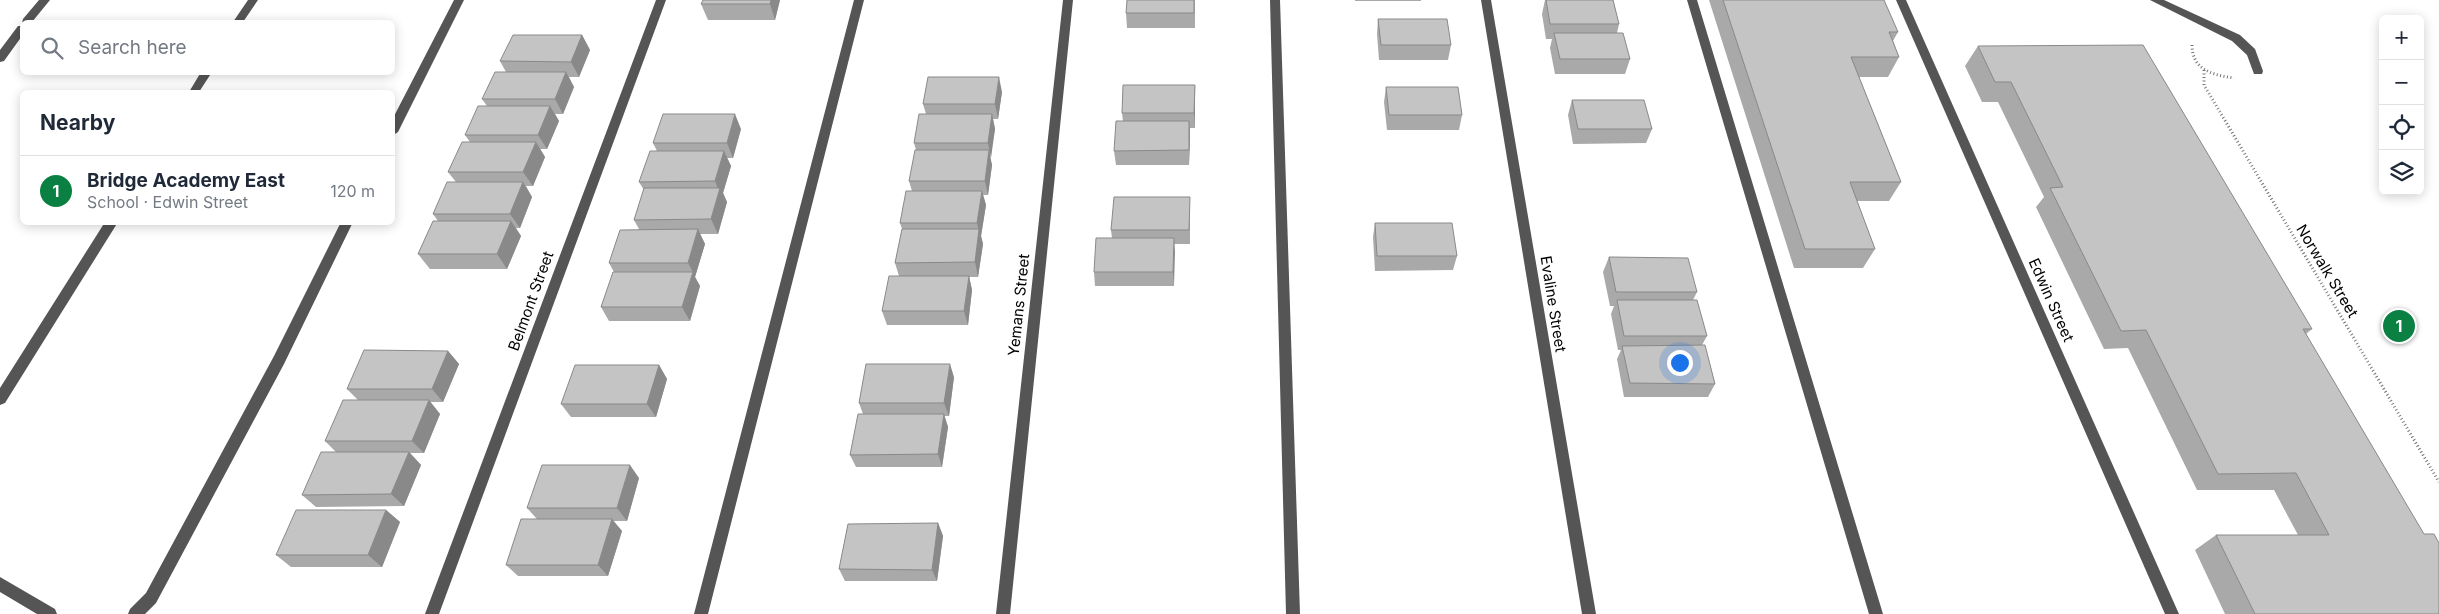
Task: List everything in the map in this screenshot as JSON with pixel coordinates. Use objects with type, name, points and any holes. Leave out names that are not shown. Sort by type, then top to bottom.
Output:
[{"type":"street","points":[[30,20],[45,0]]},
{"type":"street","points":[[239,20],[253,0]]},
{"type":"street","points":[[395,126],[459,0]]},
{"type":"street","name":"Belmont Street","points":[[432,614],[661,0]]},
{"type":"street","points":[[700,614],[859,0]]},
{"type":"street","name":"Yemans Street","points":[[1003,614],[1068,0]]},
{"type":"street","points":[[1275,0],[1294,614]]},
{"type":"street","name":"Evaline Street","points":[[1486,0],[1589,614]]},
{"type":"street","points":[[1692,0],[1876,614]]},
{"type":"street","name":"Edwin Street","points":[[1901,0],[2172,614]]},
{"type":"street","points":[[2155,0],[2207,24],[2246,45],[2254,57],[2258,71]]},
{"type":"street","points":[[0,58],[20,32]]},
{"type":"street","points":[[195,90],[205,75]]},
{"type":"street","points":[[0,399],[110,225]]},
{"type":"street","points":[[135,614],[152,598],[278,360],[346,225]]},
{"type":"street","points":[[0,584],[50,614]]},
{"type":"path","name":"Norwalk Street","points":[[2207,24],[2201,30],[2192,48],[2196,63],[2204,70],[2204,85],[2439,482]]},
{"type":"path","points":[[2204,70],[2222,76],[2244,79],[2251,79],[2258,71]]},
{"type":"building","points":[[703,0],[771,0],[770,4],[701,4]]},
{"type":"building","points":[[1127,0],[1194,0],[1194,13],[1126,13]]},
{"type":"building","points":[[1546,0],[1613,0],[1619,24],[1550,24]]},
{"type":"building","points":[[1723,0],[1884,0],[1898,32],[1889,32],[1899,57],[1851,57],[1901,182],[1850,182],[1875,249],[1805,249]]},
{"type":"building","points":[[1378,19],[1447,19],[1451,45],[1381,45]]},
{"type":"building","points":[[1554,33],[1623,33],[1630,59],[1560,59]]},
{"type":"building","points":[[513,35],[582,35],[571,62],[500,61]]},
{"type":"building","points":[[2143,45],[2312,329],[2303,329],[2424,534],[2434,534],[2439,543],[2439,614],[2255,614],[2216,535],[2329,535],[2296,473],[2218,474],[2146,330],[2121,331],[2050,188],[2063,187],[2011,82],[1995,82],[1978,46]]},
{"type":"building","points":[[495,72],[566,72],[555,99],[482,99]]},
{"type":"building","points":[[928,77],[999,77],[995,104],[923,104]]},
{"type":"building","points":[[1123,85],[1195,85],[1194,113],[1122,113]]},
{"type":"building","points":[[1386,87],[1458,87],[1462,115],[1389,115]]},
{"type":"building","points":[[1572,100],[1644,100],[1652,129],[1578,129]]},
{"type":"building","points":[[478,106],[550,106],[538,135],[465,135]]},
{"type":"building","points":[[663,114],[735,114],[727,143],[653,143]]},
{"type":"building","points":[[919,114],[992,114],[988,143],[914,143]]},
{"type":"building","points":[[1116,121],[1189,121],[1189,150],[1114,151]]},
{"type":"building","points":[[462,142],[536,142],[523,172],[448,172]]},
{"type":"building","points":[[915,150],[989,150],[985,181],[909,181]]},
{"type":"building","points":[[650,151],[724,151],[715,181],[639,182]]},
{"type":"building","points":[[447,182],[523,182],[510,214],[433,214]]},
{"type":"building","points":[[644,188],[720,188],[711,219],[634,220]]},
{"type":"building","points":[[906,191],[982,191],[977,223],[900,223]]},
{"type":"building","points":[[1114,197],[1190,197],[1189,230],[1111,230]]},
{"type":"building","points":[[433,221],[511,221],[497,254],[418,254]]},
{"type":"building","points":[[1375,223],[1452,223],[1457,256],[1377,256]]},
{"type":"building","points":[[698,229],[688,263],[609,263],[620,230]]},
{"type":"building","points":[[902,229],[979,229],[975,262],[895,263]]},
{"type":"building","points":[[1096,238],[1174,238],[1173,272],[1094,272]]},
{"type":"building","points":[[1609,257],[1688,258],[1697,292],[1616,292]]},
{"type":"building","points":[[613,272],[693,272],[682,307],[601,307]]},
{"type":"building","points":[[889,276],[969,276],[964,311],[882,311]]},
{"type":"building","points":[[1617,300],[1697,300],[1707,336],[1624,336]]},
{"type":"building","points":[[1705,345],[1715,384],[1630,383],[1622,346]]},
{"type":"building","points":[[364,350],[448,351],[432,389],[347,389]]},
{"type":"building","points":[[866,364],[950,364],[944,403],[859,403]]},
{"type":"building","points":[[575,365],[659,365],[647,404],[561,404]]},
{"type":"building","points":[[343,400],[429,400],[412,441],[325,441]]},
{"type":"building","points":[[858,414],[944,414],[938,454],[850,455]]},
{"type":"building","points":[[321,452],[409,452],[391,494],[302,495]]},
{"type":"building","points":[[542,465],[630,465],[617,508],[527,508]]},
{"type":"building","points":[[296,510],[386,510],[368,555],[276,555]]},
{"type":"building","points":[[521,519],[612,519],[598,565],[506,565]]},
{"type":"building","points":[[938,523],[932,570],[839,569],[848,524]]},
{"type":"place","name":"Bridge Academy East","points":[[2399,326]]}]
